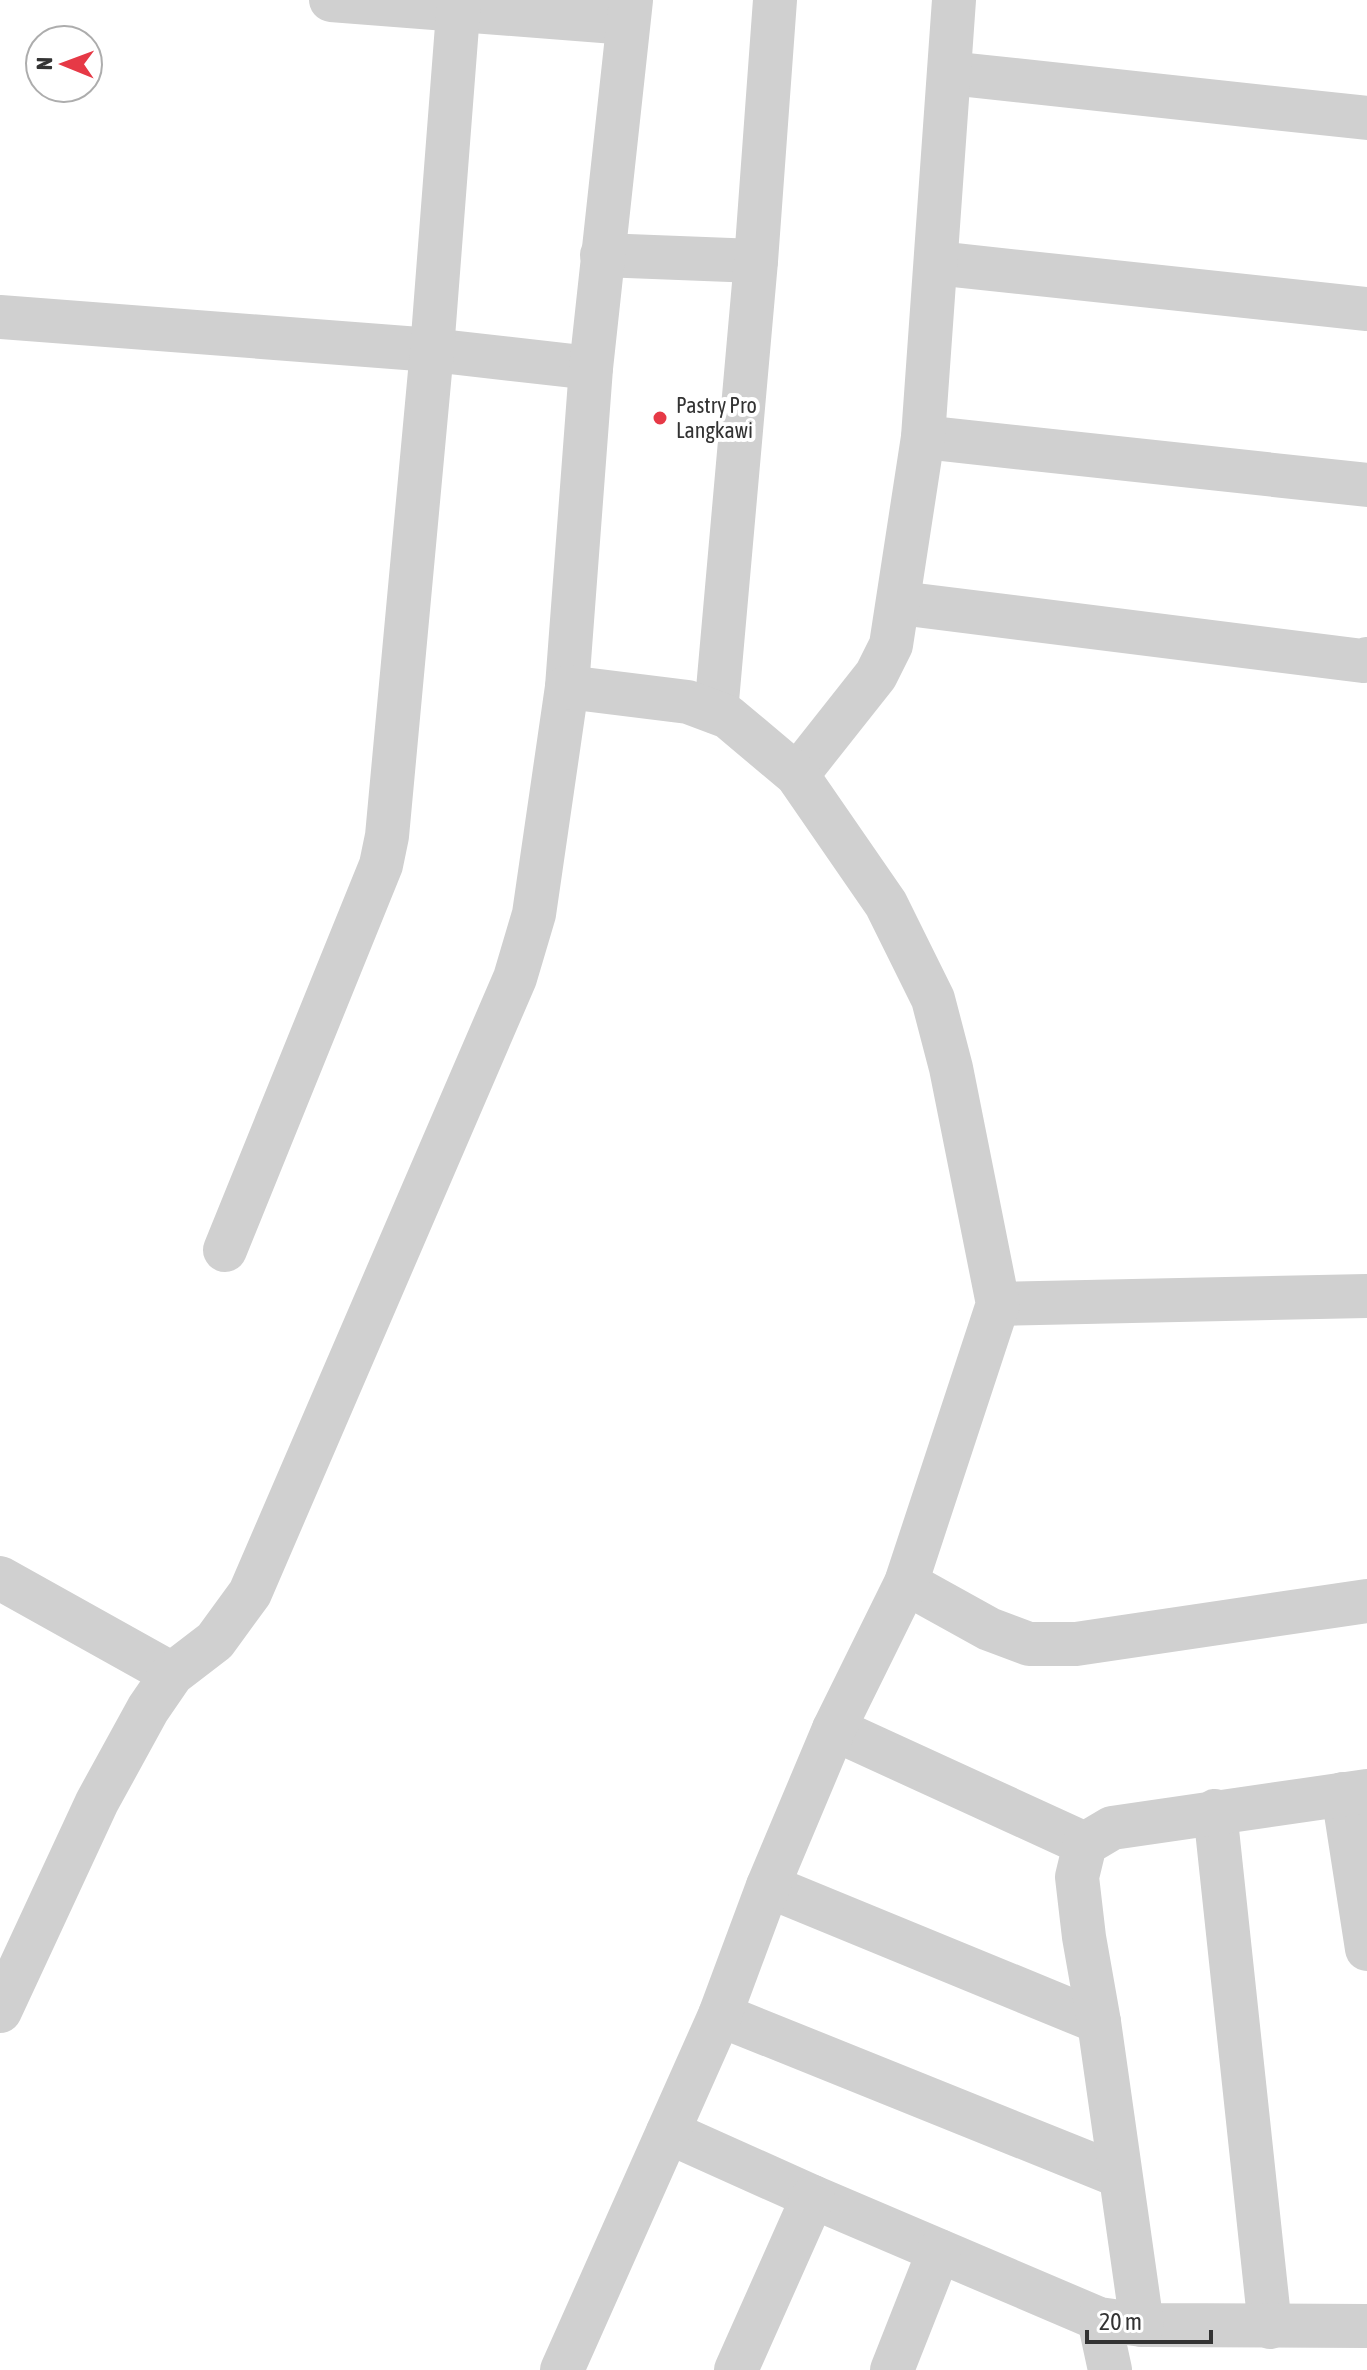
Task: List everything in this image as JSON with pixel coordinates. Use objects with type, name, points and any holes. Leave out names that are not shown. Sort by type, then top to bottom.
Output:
[{"type":"street","points":[[0,2011],[97,1802],[148,1709],[172,1674],[215,1641],[250,1593],[515,978],[534,914],[567,687],[591,368],[629,12],[331,0]]},
{"type":"street","points":[[716,712],[756,261],[775,0]]},
{"type":"street","points":[[797,775],[876,675],[891,645],[900,603],[923,437],[954,0]]},
{"type":"street","points":[[225,1250],[381,865],[388,820],[432,350],[458,5]]},
{"type":"street","points":[[949,73],[1367,118]]},
{"type":"street","points":[[602,255],[756,261]]},
{"type":"street","points":[[936,263],[1367,309]]},
{"type":"street","points":[[0,317],[432,350],[591,368]]},
{"type":"street","points":[[923,437],[1367,485]]},
{"type":"street","points":[[900,603],[1366,663]]},
{"type":"street","points":[[562,2370],[720,2015],[768,1886],[834,1729],[906,1583],[998,1304],[951,1068],[933,999],[886,904],[797,775],[728,717],[716,712],[688,702],[567,687]]},
{"type":"street","points":[[998,1304],[1367,1296]]},
{"type":"street","points":[[0,1578],[172,1674]]},
{"type":"street","points":[[906,1583],[989,1629],[1029,1644],[1076,1644],[1367,1601]]},
{"type":"street","points":[[834,1729],[1085,1844]]},
{"type":"street","points":[[1142,2325],[1084,1937],[1077,1877],[1085,1844],[1112,1828],[1355,1793],[1367,1949]]},
{"type":"street","points":[[1215,1811],[1270,2327]]},
{"type":"street","points":[[768,1886],[1099,2022]]},
{"type":"street","points":[[720,2015],[1120,2176]]},
{"type":"street","points":[[668,2132],[1099,2319],[1142,2325],[1367,2326]]},
{"type":"street","points":[[736,2370],[813,2197]]},
{"type":"street","points":[[892,2370],[939,2251]]},
{"type":"street","points":[[1099,2319],[1110,2370]]},
{"type":"place","name":"Pastry Pro Langkawi","points":[[660,418]]}]
